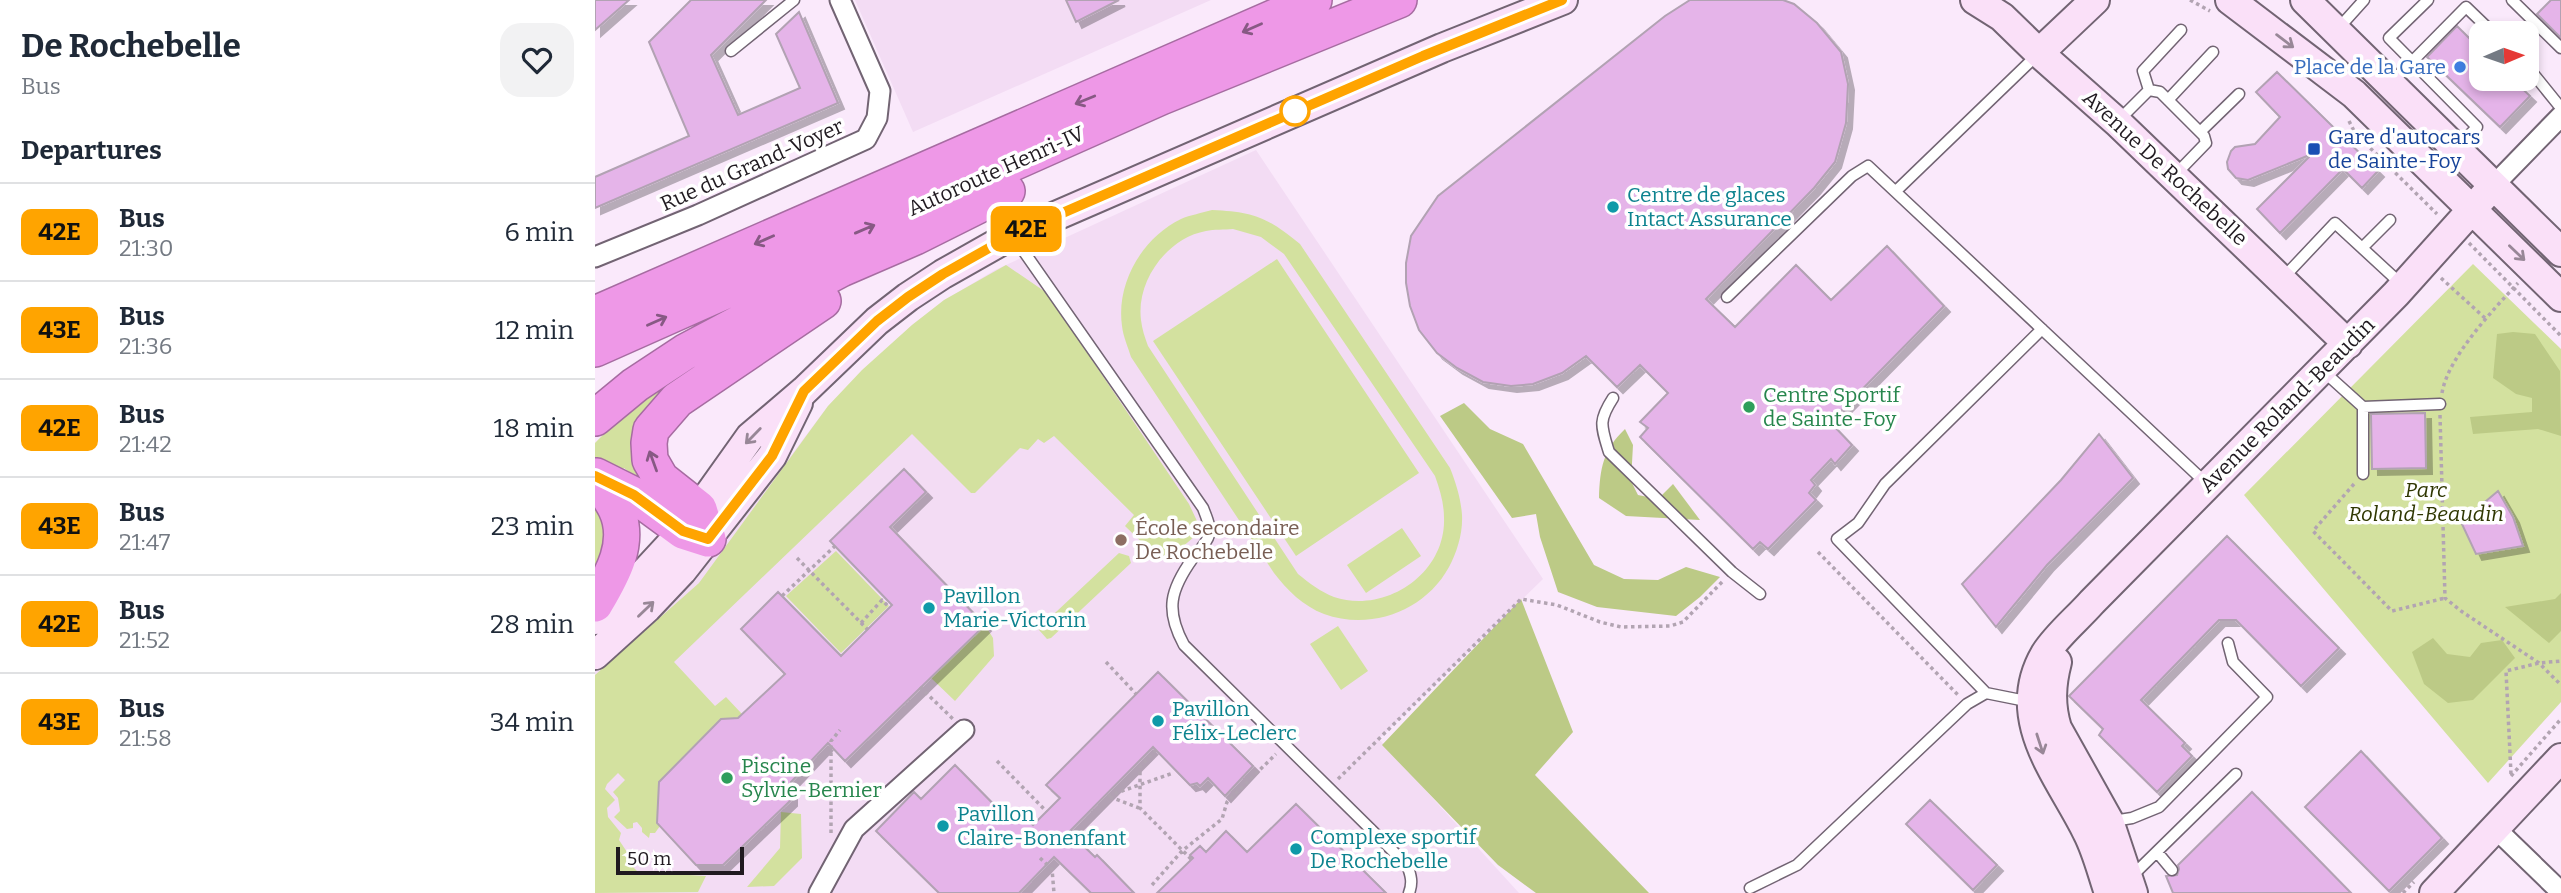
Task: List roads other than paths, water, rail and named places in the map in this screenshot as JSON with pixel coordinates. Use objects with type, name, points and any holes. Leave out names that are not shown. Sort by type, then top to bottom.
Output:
[{"type":"highway","name":"Autoroute Henri-IV","points":[[595,314],[1314,0]]},
{"type":"highway","name":"Autoroute Henri-IV","points":[[595,349],[1161,97],[1399,0]]},
{"type":"highway","points":[[595,418],[635,384],[685,352],[841,270],[915,237],[1060,165],[1170,118],[1347,22]]},
{"type":"highway","points":[[697,526],[650,460],[651,430],[662,415],[677,400],[915,237]]},
{"type":"highway","points":[[602,482],[697,526]]},
{"type":"highway","points":[[595,604],[614,572],[620,553],[621,536],[617,511],[602,482]]},
{"type":"street","name":"Rue du Grand-Voyer","points":[[595,257],[698,215],[866,139],[877,118],[880,91],[840,0]]},
{"type":"street","points":[[595,655],[647,608],[750,438],[877,321],[908,297],[973,255],[1012,235],[1398,67],[1563,0]]},
{"type":"street","name":"Avenue De Rochebelle","points":[[1975,0],[2002,17],[2175,175],[2348,344]]},
{"type":"street","points":[[2039,53],[2095,0]]},
{"type":"street","points":[[2305,0],[2561,252]]},
{"type":"street","points":[[2225,8],[2354,94],[2463,220],[2561,297]]},
{"type":"street","points":[[2493,187],[2561,116]]},
{"type":"street","name":"Avenue Roland-Beaudin","points":[[2123,889],[2043,754],[2034,723],[2052,687],[2057,663],[2077,618],[2348,344],[2493,187]]},
{"type":"street","points":[[595,620],[697,526]]},
{"type":"street","name":"Avenue Roland-Beaudin","points":[[2042,704],[2109,821],[2123,889]]},
{"type":"street","points":[[819,893],[854,829],[964,730]]},
{"type":"street","points":[[2434,893],[2561,758]]},
{"type":"street","points":[[2496,829],[2561,892]]},
{"type":"lane","points":[[731,51],[794,0]]},
{"type":"lane","points":[[2337,30],[2364,0]]},
{"type":"lane","points":[[2428,0],[2389,38],[2477,127],[2456,150]]},
{"type":"lane","points":[[2512,0],[2561,48]]},
{"type":"lane","points":[[2391,84],[2466,7],[2481,21]]},
{"type":"lane","points":[[2149,90],[2143,71],[2181,30]]},
{"type":"lane","points":[[2168,100],[2213,52]]},
{"type":"lane","points":[[1896,191],[2039,53]]},
{"type":"lane","points":[[2539,81],[2561,108]]},
{"type":"lane","points":[[2149,90],[2160,92],[2200,132],[2206,143],[2175,175]]},
{"type":"lane","points":[[2117,122],[2149,90]]},
{"type":"lane","points":[[2200,132],[2239,94]]},
{"type":"lane","points":[[1727,297],[1851,176],[1868,166],[2208,485]]},
{"type":"lane","points":[[2362,248],[2390,220]]},
{"type":"lane","points":[[2282,280],[2335,223],[2403,286]]},
{"type":"lane","points":[[1012,235],[1203,508],[1209,524],[1209,537],[1185,570],[1172,603],[1174,627],[1184,645],[1407,865],[1412,887],[1409,893]]},
{"type":"lane","points":[[2042,330],[1885,484],[1858,523],[1837,539],[1986,693],[2042,704]]},
{"type":"lane","points":[[2322,370],[2363,407],[2440,404]]},
{"type":"lane","points":[[1613,398],[1601,417],[1602,431],[1609,452],[1732,572],[1760,594]]},
{"type":"lane","points":[[2363,407],[2363,474]]},
{"type":"lane","points":[[2109,821],[2132,818],[2159,807],[2267,697],[2233,662],[2228,643]]},
{"type":"lane","points":[[1750,888],[1797,865],[1967,704],[1986,693]]},
{"type":"lane","points":[[2123,889],[2236,774]]},
{"type":"lane","points":[[2157,852],[2172,870]]},
{"type":"place","name":"Place de la Gare","points":[[2460,67]]},
{"type":"place","name":"Gare d'autocars de Sainte-Foy","points":[[2314,149]]},
{"type":"place","name":"Centre de glaces Intact Assurance","points":[[1613,207]]},
{"type":"place","name":"Centre Sportif de Sainte-Foy","points":[[1749,407]]},
{"type":"place","name":"École secondaire De Rochebelle","points":[[1121,540]]},
{"type":"place","name":"Pavillon Marie-Victorin","points":[[929,608]]},
{"type":"place","name":"Pavillon Félix-Leclerc","points":[[1158,721]]},
{"type":"place","name":"Piscine Sylvie-Bernier","points":[[727,778]]},
{"type":"place","name":"Pavillon Claire-Bonenfant","points":[[943,826]]},
{"type":"place","name":"Complexe sportif De Rochebelle","points":[[1296,849]]},
{"type":"park label","name":"Parc Roland-Beaudin","points":[[2426,502]]}]
